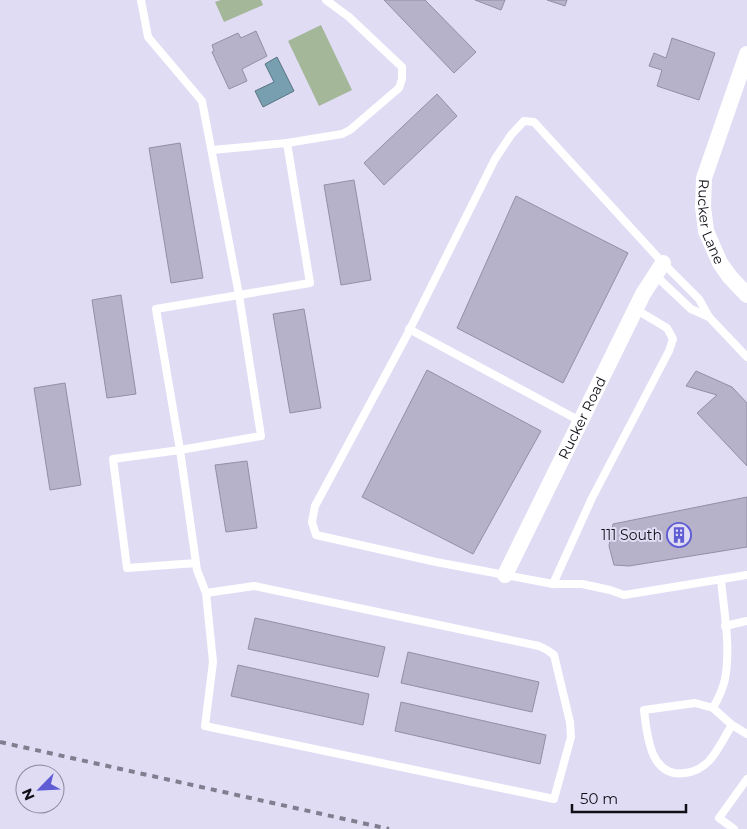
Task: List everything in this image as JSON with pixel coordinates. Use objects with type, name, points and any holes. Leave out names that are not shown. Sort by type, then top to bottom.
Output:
[{"type":"street","name":"Rucker Lane","points":[[747,54],[704,178],[703,207],[706,232],[720,263],[747,295]]},
{"type":"street","name":"Rucker Road","points":[[505,575],[635,310],[659,269]]},
{"type":"lane","points":[[141,0],[148,37],[202,101],[239,295],[261,436],[180,450],[113,458],[127,568],[196,563]]},
{"type":"lane","points":[[212,150],[287,143],[342,134],[350,130],[399,88],[402,79],[402,67],[349,17],[326,0]]},
{"type":"lane","points":[[709,317],[691,309],[534,122],[524,121],[511,135],[495,159],[409,329],[315,506],[312,522],[316,536],[436,562],[553,584],[582,584],[624,595],[747,576]]},
{"type":"lane","points":[[206,593],[254,586],[538,646],[547,650],[554,655],[570,722],[571,737],[554,799],[205,726],[213,662],[206,593],[196,563],[180,450],[156,309],[310,283],[287,143]]},
{"type":"lane","points":[[659,269],[699,299],[709,317],[747,357]]},
{"type":"lane","points":[[553,584],[592,498],[669,351],[673,339],[667,328],[635,310]]},
{"type":"lane","points":[[409,329],[580,421]]},
{"type":"lane","points":[[713,708],[725,678],[727,647],[721,580]]},
{"type":"lane","points":[[725,626],[747,621]]},
{"type":"lane","points":[[732,725],[709,761],[695,772],[679,774],[669,772],[652,755],[647,738],[644,710],[695,703],[713,708],[732,725],[747,734]]},
{"type":"lane","points":[[734,829],[719,818],[747,779]]},
{"type":"green space","points":[[221,0],[261,0],[263,5],[224,22],[215,2]]},
{"type":"green space","points":[[321,25],[352,90],[319,106],[288,41]]},
{"type":"water","points":[[277,57],[294,91],[263,107],[255,91],[274,82],[265,64]]},
{"type":"building","points":[[384,0],[425,0],[476,52],[454,73]]},
{"type":"building","points":[[475,0],[505,0],[501,10]]},
{"type":"building","points":[[547,0],[567,0],[565,6]]},
{"type":"building","points":[[256,31],[267,56],[242,69],[247,81],[229,89],[212,52],[214,51],[212,45],[238,33],[241,38]]},
{"type":"building","points":[[672,38],[715,53],[699,100],[657,86],[662,70],[649,66],[654,53],[666,58]]},
{"type":"building","points":[[437,94],[457,116],[384,185],[364,163]]},
{"type":"building","points":[[180,143],[203,278],[171,283],[149,148]]},
{"type":"building","points":[[354,180],[371,280],[341,285],[324,185]]},
{"type":"building","points":[[516,196],[628,253],[563,383],[457,328]]},
{"type":"building","points":[[121,295],[136,394],[107,398],[92,300]]},
{"type":"building","points":[[304,309],[321,408],[290,413],[273,314]]},
{"type":"building","points":[[427,370],[541,431],[473,554],[362,497]]},
{"type":"building","points":[[696,371],[732,387],[747,403],[747,466],[697,413],[717,395],[686,386]]},
{"type":"building","points":[[65,383],[81,485],[50,490],[34,388]]},
{"type":"building","points":[[247,461],[257,528],[226,532],[215,465]]},
{"type":"building","name":"111 South","points":[[747,497],[747,547],[629,566],[614,565],[609,546],[613,524]]},
{"type":"building","points":[[255,618],[385,647],[378,677],[248,649]]},
{"type":"building","points":[[408,652],[539,682],[532,712],[401,683]]},
{"type":"building","points":[[238,665],[369,694],[363,725],[231,696]]},
{"type":"building","points":[[401,702],[546,735],[540,764],[395,731]]},
{"type":"railway","points":[[0,742],[389,829]]},
{"type":"place","name":"111 South","points":[[679,535]]}]
